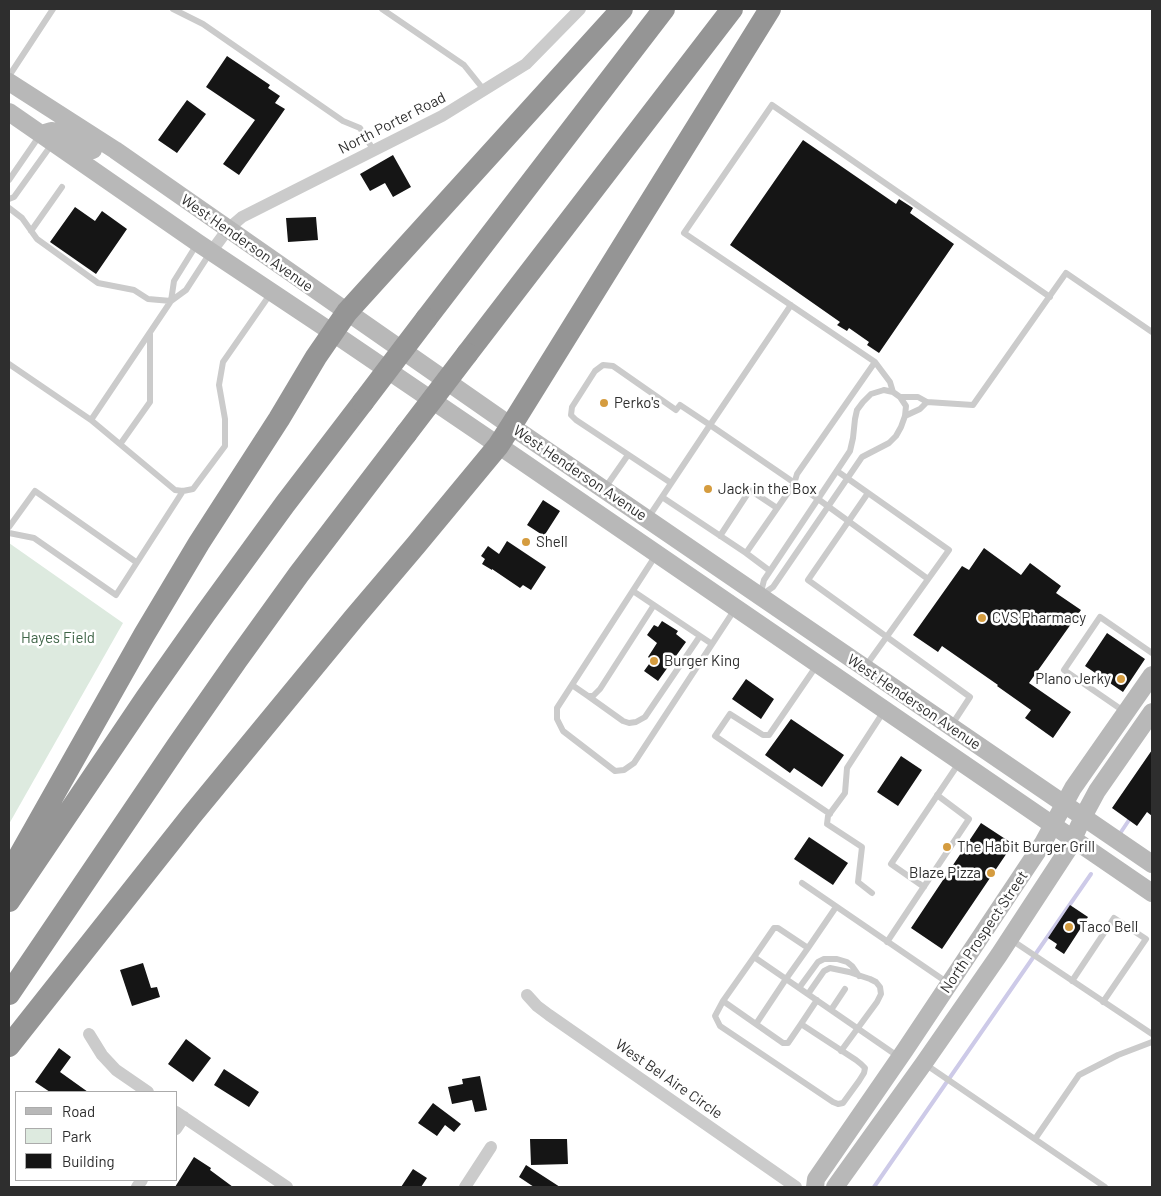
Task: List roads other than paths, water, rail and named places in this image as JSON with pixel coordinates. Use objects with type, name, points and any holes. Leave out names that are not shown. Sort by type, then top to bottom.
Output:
[{"type":"highway","points":[[9,874],[168,594],[293,397],[316,357],[347,312],[622,9]]},
{"type":"highway","points":[[9,901],[146,698],[285,504],[664,9]]},
{"type":"highway","points":[[9,994],[232,668],[299,574],[732,9]]},
{"type":"highway","points":[[9,1046],[191,816],[498,446],[770,9]]},
{"type":"main road","name":"West Henderson Avenue","points":[[9,82],[115,150],[511,426],[1152,864]]},
{"type":"main road","name":"West Henderson Avenue","points":[[9,112],[204,248],[333,333],[1152,893]]},
{"type":"main road","points":[[47,138],[51,131],[74,138],[163,195],[174,199],[184,199]]},
{"type":"main road","points":[[657,554],[672,552],[725,590],[741,599],[752,601],[760,596]]},
{"type":"main road","points":[[786,642],[798,639],[869,683],[896,690]]},
{"type":"main road","name":"North Prospect Street","points":[[815,1187],[816,1179],[949,984],[1046,838],[1074,788],[1152,675]]},
{"type":"main road","name":"North Prospect Street","points":[[835,1187],[1010,939],[1063,858],[1097,791],[1152,712]]},
{"type":"main road","points":[[902,1054],[924,1063]]},
{"type":"street","name":"North Porter Road","points":[[204,248],[242,217],[442,116],[526,64],[580,9]]},
{"type":"street","name":"West Bel Aire Circle","points":[[527,994],[549,1016],[796,1187]]},
{"type":"street","points":[[89,1034],[102,1055],[116,1070],[147,1091]]},
{"type":"street","points":[[180,1114],[287,1187]]},
{"type":"street","points":[[465,1187],[491,1147]]},
{"type":"lane","points":[[9,76],[53,9]]},
{"type":"lane","points":[[173,9],[203,24],[343,121],[360,128],[374,151]]},
{"type":"lane","points":[[382,9],[464,65],[484,90]]},
{"type":"lane","points":[[893,392],[890,382],[875,362],[684,233],[772,105],[1050,297]]},
{"type":"lane","points":[[9,180],[47,138]]},
{"type":"lane","points":[[9,199],[14,197],[47,138]]},
{"type":"lane","points":[[31,231],[62,187]]},
{"type":"lane","points":[[9,208],[22,218],[37,239],[98,283],[134,290],[148,299],[171,301]]},
{"type":"lane","points":[[171,301],[174,281],[204,248]]},
{"type":"lane","points":[[91,420],[171,301],[186,290],[204,248]]},
{"type":"lane","points":[[900,397],[918,397],[927,402],[973,405],[1066,273],[1152,332]]},
{"type":"lane","points":[[9,364],[91,420],[175,490],[193,489],[225,446],[225,419],[219,385],[223,362],[272,292]]},
{"type":"lane","points":[[647,519],[791,306]]},
{"type":"lane","points":[[121,444],[150,402],[150,333]]},
{"type":"lane","points":[[746,553],[794,484],[797,474],[875,362]]},
{"type":"lane","points":[[671,483],[571,415],[572,407],[595,371],[603,365],[613,366],[676,410],[680,405],[818,499],[928,579]]},
{"type":"lane","points":[[884,390],[893,392],[900,397],[906,406],[906,416],[896,436],[889,443],[862,457],[773,587],[760,596],[764,580],[850,451],[857,410],[871,394],[884,390]]},
{"type":"lane","points":[[906,416],[920,409],[927,402]]},
{"type":"lane","points":[[604,489],[628,455]]},
{"type":"lane","points":[[837,471],[949,550],[864,668]]},
{"type":"lane","points":[[720,536],[750,490],[777,508]]},
{"type":"lane","points":[[9,527],[35,491],[136,562]]},
{"type":"lane","points":[[9,534],[34,538],[116,595],[182,491]]},
{"type":"lane","points":[[868,493],[808,580],[970,697],[950,727]]},
{"type":"lane","points":[[662,496],[770,571]]},
{"type":"lane","points":[[657,554],[557,708],[557,718],[563,731],[615,771],[624,770],[634,762],[736,608]]},
{"type":"lane","points":[[633,591],[712,644]]},
{"type":"lane","points":[[588,696],[593,696],[600,689],[654,605]]},
{"type":"lane","points":[[1126,713],[1064,670],[1100,617],[1152,653]]},
{"type":"lane","points":[[572,685],[623,721],[629,723],[636,722],[645,717],[700,636]]},
{"type":"lane","points":[[818,664],[769,735],[763,735],[730,714],[715,736],[830,814]]},
{"type":"lane","points":[[872,892],[858,882],[862,847],[827,824],[828,816],[845,793],[847,768],[884,710]]},
{"type":"lane","points":[[924,887],[891,864],[960,762]]},
{"type":"lane","points":[[887,942],[969,819],[937,795]]},
{"type":"lane","points":[[802,884],[949,984]]},
{"type":"lane","points":[[756,1024],[836,907]]},
{"type":"lane","points":[[1072,981],[1114,918],[1146,939],[1103,1002]]},
{"type":"lane","points":[[801,1024],[865,1068],[864,1073],[843,1102],[838,1104],[833,1102],[720,1026],[715,1016],[774,928],[778,928],[808,948]]},
{"type":"lane","points":[[1010,939],[1152,1034]]},
{"type":"lane","points":[[754,957],[857,1028],[902,1054]]},
{"type":"lane","points":[[799,988],[818,962],[824,959],[837,959],[847,962],[860,976]]},
{"type":"lane","points":[[808,994],[824,971],[830,968],[870,979],[880,987],[881,994],[877,1002],[841,1051]]},
{"type":"lane","points":[[831,1010],[845,989]]},
{"type":"lane","points":[[723,1002],[783,1043],[788,1043],[817,1000]]},
{"type":"lane","points":[[1035,1139],[1079,1075],[1118,1055],[1152,1042]]},
{"type":"lane","points":[[924,1063],[1105,1187]]},
{"type":"waterway","points":[[1121,832],[1131,817]]},
{"type":"waterway","points":[[874,1187],[1091,874]]},
{"type":"place","name":"Perko's","points":[[604,403]]},
{"type":"place","name":"Jack in the Box","points":[[708,489]]},
{"type":"place","name":"Shell","points":[[526,542]]},
{"type":"place","name":"CVS Pharmacy","points":[[982,618]]},
{"type":"place","name":"Burger King","points":[[654,661]]},
{"type":"place","name":"Plano Jerky","points":[[1121,679]]},
{"type":"place","name":"The Habit Burger Grill","points":[[947,847]]},
{"type":"place","name":"Blaze Pizza","points":[[991,873]]},
{"type":"place","name":"Taco Bell","points":[[1069,927]]},
{"type":"park label","name":"Hayes Field","points":[[58,638]]}]
